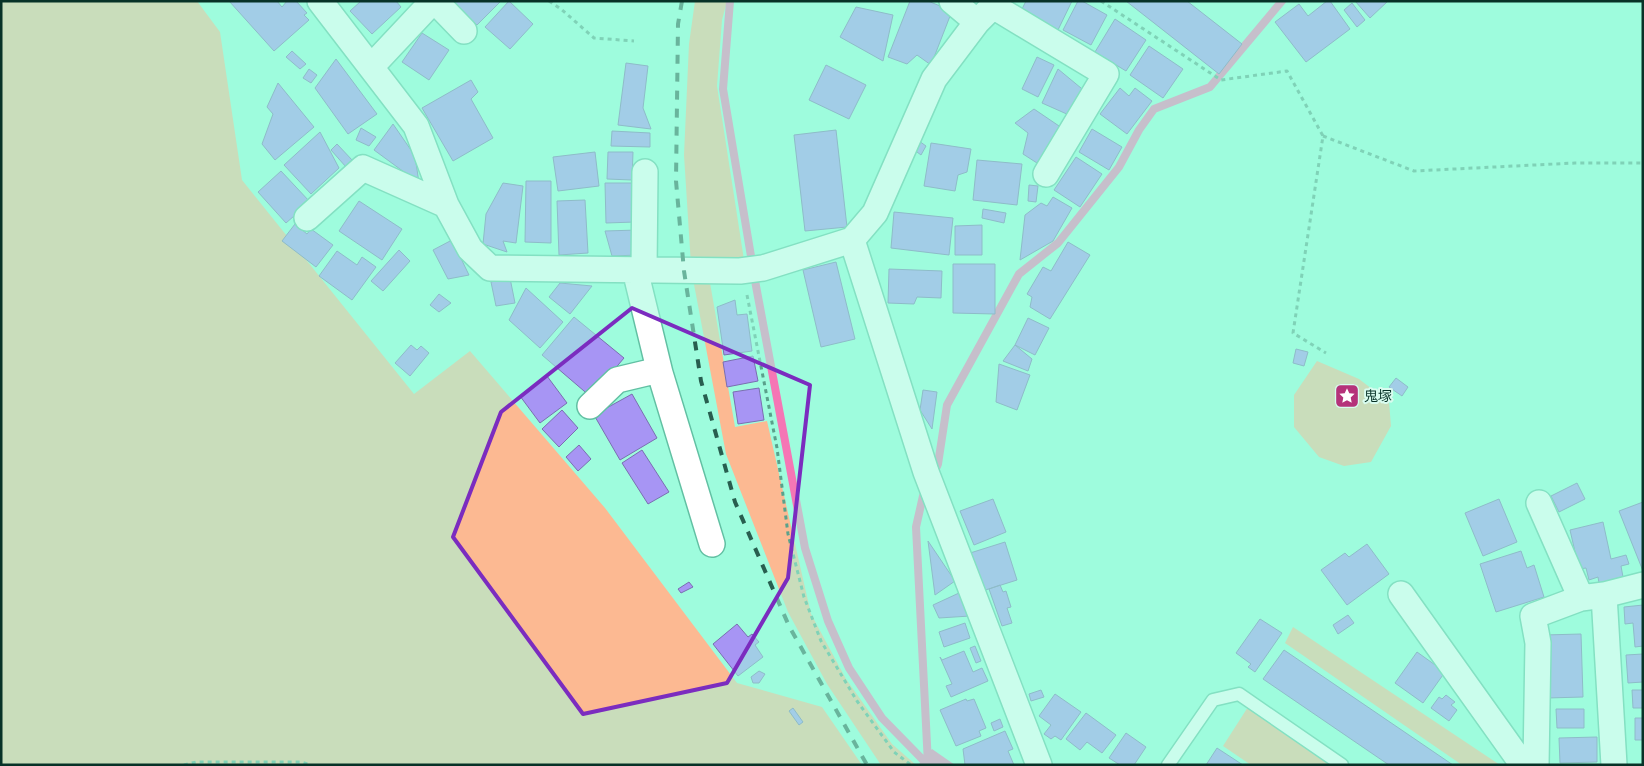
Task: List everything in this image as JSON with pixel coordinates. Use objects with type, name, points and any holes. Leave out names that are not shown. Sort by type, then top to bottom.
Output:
[{"type":"street","points":[[320,1],[416,126],[446,205],[470,249],[490,268],[749,270],[852,240],[874,213],[934,79],[989,10]]},
{"type":"street","points":[[371,67],[434,1],[464,31]]},
{"type":"street","points":[[952,1],[989,10],[1106,74],[1046,174]]},
{"type":"street","points":[[307,218],[363,168],[446,205]]},
{"type":"street","points":[[645,172],[640,270],[659,370],[712,544]]},
{"type":"street","points":[[852,240],[930,483],[1039,765]]},
{"type":"street","points":[[590,406],[617,380],[659,370]]},
{"type":"street","points":[[1539,503],[1593,597],[1614,765]]},
{"type":"street","points":[[1536,765],[1538,643],[1534,616],[1593,597],[1643,585]]},
{"type":"street","points":[[1401,594],[1523,765]]},
{"type":"lane","points":[[1168,765],[1213,700],[1239,694],[1342,765]]},
{"type":"path","points":[[549,1],[594,38],[634,41]]},
{"type":"path","points":[[1101,1],[1221,80],[1287,71],[1323,136],[1293,333],[1326,353]]},
{"type":"path","points":[[1323,136],[1414,171],[1575,163],[1643,163]]},
{"type":"path","points":[[749,270],[748,298],[777,448],[788,534],[804,597],[821,641],[857,701],[894,752],[911,765]]},
{"type":"path","points":[[184,765],[196,762],[300,762],[311,765]]},
{"type":"highlighted area","points":[[632,308],[810,385],[788,578],[727,683],[583,714],[453,537],[501,412]]},
{"type":"shaded area","points":[[1,1],[197,1],[220,32],[242,180],[414,394],[470,351],[605,508],[737,683],[822,707],[862,765],[1,765]]},
{"type":"shaded area","points":[[695,1],[727,1],[722,20],[717,86],[744,260],[691,265],[684,155],[689,44]]},
{"type":"shaded area","points":[[709,277],[735,427],[767,421],[811,614],[846,679],[892,744],[916,765],[881,765],[827,684],[788,612],[726,454],[693,279]]},
{"type":"shaded area","points":[[1317,361],[1359,379],[1389,402],[1391,426],[1371,462],[1344,466],[1319,457],[1294,427],[1294,395]]},
{"type":"shaded area","points":[[1293,627],[1500,765],[1462,765],[1285,643]]},
{"type":"shaded area","points":[[1248,707],[1333,765],[1251,765],[1223,746]]},
{"type":"shaded area","points":[[932,749],[955,765],[919,764]]},
{"type":"building","points":[[229,1],[277,1],[282,7],[287,1],[296,1],[307,13],[304,15],[309,20],[274,51]]},
{"type":"building","points":[[361,1],[396,1],[401,7],[372,34],[350,11]]},
{"type":"building","points":[[453,1],[501,1],[477,25]]},
{"type":"building","points":[[509,1],[533,24],[510,49],[485,27]]},
{"type":"building","points":[[910,1],[928,1],[952,11],[931,65],[917,55],[907,64],[888,57]]},
{"type":"building","points":[[1026,1],[1072,1],[1057,32],[1020,13]]},
{"type":"building","points":[[1078,1],[1082,1],[1107,15],[1091,45],[1063,30]]},
{"type":"building","points":[[1126,1],[1187,1],[1242,44],[1219,74]]},
{"type":"building","points":[[1327,1],[1330,1],[1350,29],[1306,62],[1275,22],[1299,4],[1308,16]]},
{"type":"building","points":[[1355,1],[1388,1],[1370,18]]},
{"type":"building","points":[[1352,3],[1365,20],[1357,27],[1344,10]]},
{"type":"building","points":[[856,7],[893,15],[883,61],[840,37]]},
{"type":"building","points":[[1115,19],[1146,40],[1126,71],[1095,52]]},
{"type":"building","points":[[422,33],[449,50],[429,80],[402,62]]},
{"type":"building","points":[[1149,46],[1183,69],[1163,98],[1130,75]]},
{"type":"building","points":[[292,51],[306,64],[300,69],[286,57]]},
{"type":"building","points":[[1037,57],[1054,65],[1038,97],[1022,89]]},
{"type":"building","points":[[336,59],[377,114],[348,134],[315,88]]},
{"type":"building","points":[[626,63],[648,66],[643,108],[651,129],[618,125]]},
{"type":"building","points":[[826,65],[866,85],[849,119],[809,100]]},
{"type":"building","points":[[309,69],[317,75],[311,83],[303,78]]},
{"type":"building","points":[[1058,69],[1087,93],[1069,115],[1042,103]]},
{"type":"building","points":[[471,80],[478,92],[471,99],[493,138],[453,161],[422,108]]},
{"type":"building","points":[[278,83],[314,127],[275,160],[262,144],[273,114],[267,107]]},
{"type":"building","points":[[1120,88],[1129,96],[1135,88],[1152,101],[1127,134],[1100,114]]},
{"type":"building","points":[[1034,109],[1062,128],[1037,163],[1023,154],[1028,133],[1015,123]]},
{"type":"building","points":[[393,124],[415,156],[419,183],[374,150]]},
{"type":"building","points":[[361,128],[376,137],[369,146],[356,140]]},
{"type":"building","points":[[1092,129],[1122,147],[1109,170],[1079,152]]},
{"type":"building","points":[[836,130],[847,227],[805,231],[794,135]]},
{"type":"building","points":[[612,131],[650,133],[650,147],[611,146]]},
{"type":"building","points":[[320,132],[339,168],[311,194],[284,165]]},
{"type":"building","points":[[919,141],[926,146],[921,155],[913,149]]},
{"type":"building","points":[[931,143],[971,149],[967,172],[958,175],[955,191],[924,186]]},
{"type":"building","points":[[337,144],[353,161],[346,167],[331,150]]},
{"type":"building","points":[[595,152],[599,186],[558,191],[553,157]]},
{"type":"building","points":[[608,152],[633,152],[632,180],[607,179]]},
{"type":"building","points":[[1076,157],[1102,174],[1080,207],[1054,190]]},
{"type":"building","points":[[977,160],[1022,164],[1017,205],[973,200]]},
{"type":"building","points":[[281,171],[310,202],[286,223],[258,192]]},
{"type":"building","points":[[526,181],[551,181],[551,243],[525,242]]},
{"type":"building","points":[[503,183],[523,186],[516,243],[503,241],[507,252],[483,244],[486,214]]},
{"type":"building","points":[[605,183],[634,183],[635,222],[606,223]]},
{"type":"building","points":[[1029,185],[1038,186],[1036,202],[1028,201]]},
{"type":"building","points":[[1053,197],[1072,208],[1053,241],[1020,260],[1025,215],[1041,203],[1047,206]]},
{"type":"building","points":[[585,200],[588,253],[559,255],[557,201]]},
{"type":"building","points":[[359,201],[402,229],[382,260],[339,231]]},
{"type":"building","points":[[983,209],[1006,213],[1004,223],[982,218]]},
{"type":"building","points":[[894,212],[953,218],[949,255],[891,248]]},
{"type":"building","points":[[295,224],[307,234],[311,229],[333,245],[316,267],[282,241]]},
{"type":"building","points":[[982,225],[982,255],[955,255],[955,226]]},
{"type":"building","points":[[637,230],[638,255],[612,256],[605,231]]},
{"type":"building","points":[[452,240],[469,275],[448,279],[433,250]]},
{"type":"building","points":[[1068,242],[1090,255],[1050,319],[1030,307],[1032,297],[1027,294],[1043,267],[1051,271]]},
{"type":"building","points":[[399,250],[410,261],[383,291],[371,281]]},
{"type":"building","points":[[337,251],[357,265],[362,257],[376,267],[352,300],[319,276]]},
{"type":"building","points":[[836,262],[855,339],[821,347],[803,270]]},
{"type":"building","points":[[953,264],[995,264],[995,314],[953,313]]},
{"type":"building","points":[[889,269],[942,271],[941,298],[917,297],[914,304],[888,303]]},
{"type":"building","points":[[510,278],[515,303],[496,306],[491,282]]},
{"type":"building","points":[[560,283],[592,286],[570,314],[549,297]]},
{"type":"building","points":[[526,288],[563,322],[540,348],[509,320]]},
{"type":"building","points":[[439,294],[451,303],[439,312],[430,305]]},
{"type":"building","points":[[735,300],[737,315],[747,314],[752,351],[724,355],[717,307]]},
{"type":"building","points":[[574,317],[624,358],[591,397],[542,355]]},
{"type":"building","points":[[1028,318],[1049,328],[1035,355],[1015,345]]},
{"type":"building","points":[[411,345],[417,350],[421,346],[429,353],[410,376],[395,363]]},
{"type":"building","points":[[1015,345],[1032,359],[1028,371],[1003,361]]},
{"type":"building","points":[[1296,349],[1308,352],[1304,366],[1293,363]]},
{"type":"building","points":[[753,356],[758,381],[727,387],[723,362]]},
{"type":"building","points":[[999,364],[1030,375],[1017,410],[996,402]]},
{"type":"building","points":[[547,376],[567,403],[540,423],[520,396]]},
{"type":"building","points":[[1396,378],[1408,387],[1402,396],[1389,387]]},
{"type":"building","points":[[759,388],[764,420],[738,424],[733,392]]},
{"type":"building","points":[[923,390],[937,392],[932,429],[920,410]]},
{"type":"building","points":[[632,394],[657,438],[620,460],[594,415]]},
{"type":"building","points":[[562,410],[578,428],[559,447],[542,429]]},
{"type":"building","points":[[579,445],[591,459],[578,471],[566,457]]},
{"type":"building","points":[[642,450],[669,492],[648,504],[622,463]]},
{"type":"building","points":[[1577,483],[1585,499],[1559,512],[1551,496]]},
{"type":"building","points":[[993,499],[1006,532],[974,545],[960,511]]},
{"type":"building","points":[[1499,499],[1517,542],[1483,556],[1465,513]]},
{"type":"building","points":[[1643,502],[1643,571],[1619,511]]},
{"type":"building","points":[[1603,522],[1611,559],[1626,555],[1629,564],[1621,566],[1623,577],[1599,583],[1598,577],[1589,580],[1586,568],[1579,569],[1570,530]]},
{"type":"building","points":[[928,541],[955,581],[935,595]]},
{"type":"building","points":[[1005,542],[1017,580],[979,592],[967,554]]},
{"type":"building","points":[[1367,544],[1389,574],[1347,605],[1321,570],[1345,553],[1349,557]]},
{"type":"building","points":[[1521,551],[1527,568],[1534,565],[1544,597],[1496,612],[1480,564]]},
{"type":"building","points":[[689,582],[693,587],[681,593],[678,589]]},
{"type":"building","points":[[1000,585],[1003,592],[1006,591],[1011,607],[1007,608],[1012,623],[1002,626],[989,589]]},
{"type":"building","points":[[959,593],[970,616],[939,618],[933,605]]},
{"type":"building","points":[[1643,605],[1643,646],[1635,647],[1633,623],[1625,624],[1624,607]]},
{"type":"building","points":[[1348,615],[1354,623],[1338,634],[1333,625]]},
{"type":"building","points":[[1260,619],[1282,633],[1255,672],[1248,667],[1251,664],[1236,653]]},
{"type":"building","points":[[965,623],[970,638],[944,647],[939,632]]},
{"type":"building","points":[[737,624],[748,637],[752,634],[759,642],[755,645],[763,657],[738,676],[713,644]]},
{"type":"building","points":[[1581,634],[1583,697],[1547,698],[1544,635]]},
{"type":"building","points":[[975,646],[981,661],[976,663],[970,648]]},
{"type":"building","points":[[1284,650],[1453,765],[1389,765],[1263,679]]},
{"type":"building","points":[[964,651],[973,672],[982,668],[988,681],[951,697],[946,686],[952,684],[940,657],[942,660]]},
{"type":"building","points":[[1417,652],[1445,672],[1423,703],[1395,683]]},
{"type":"building","points":[[1643,654],[1643,682],[1628,683],[1626,655]]},
{"type":"building","points":[[759,671],[765,674],[759,683],[753,683],[751,677]]},
{"type":"building","points":[[1041,690],[1044,697],[1031,701],[1029,694]]},
{"type":"building","points":[[1632,690],[1643,690],[1643,708],[1633,708]]},
{"type":"building","points":[[1055,694],[1081,712],[1061,740],[1055,736],[1051,739],[1044,734],[1051,725],[1039,716]]},
{"type":"building","points":[[1446,695],[1455,702],[1451,705],[1457,710],[1449,721],[1431,708],[1439,697],[1442,699]]},
{"type":"building","points":[[966,699],[967,701],[974,699],[986,728],[979,731],[981,736],[956,746],[940,710]]},
{"type":"building","points":[[793,708],[803,722],[799,725],[789,711]]},
{"type":"building","points":[[1556,709],[1584,709],[1584,728],[1557,728]]},
{"type":"building","points":[[1086,713],[1116,735],[1102,753],[1087,742],[1080,750],[1066,739]]},
{"type":"building","points":[[1635,718],[1643,718],[1643,740],[1635,740]]},
{"type":"building","points":[[1000,719],[1003,727],[994,731],[991,723]]},
{"type":"building","points":[[1005,731],[1013,749],[1008,751],[1014,765],[965,765],[963,749]]},
{"type":"building","points":[[1126,733],[1146,747],[1134,765],[1120,765],[1109,758]]},
{"type":"building","points":[[1597,737],[1597,762],[1560,763],[1559,738]]},
{"type":"building","points":[[1217,748],[1243,765],[1206,765]]},
{"type":"waterway","points":[[730,1],[723,89],[756,286],[805,548],[828,621],[849,668],[882,718],[928,765]]},
{"type":"waterway","points":[[933,475],[938,464],[947,405],[1019,274],[1058,243],[1119,167],[1139,130],[1154,109],[1210,87],[1282,1]]},
{"type":"waterway","points":[[926,489],[916,527],[928,764]]},
{"type":"railway","points":[[682,1],[678,24],[676,181],[684,271],[701,381],[735,502],[789,626],[867,765]]},
{"type":"place","name":"鬼塚","points":[[1347,396]]}]
